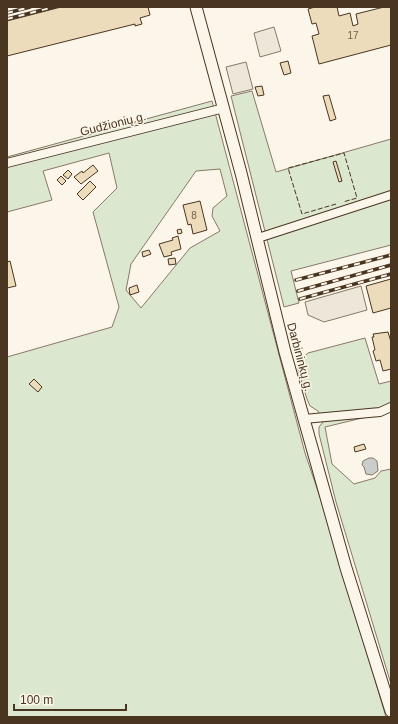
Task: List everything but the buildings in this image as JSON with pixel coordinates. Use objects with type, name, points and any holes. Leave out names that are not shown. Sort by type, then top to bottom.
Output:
[{"type":"main road","name":"Darbininkų g.","points":[[196,7],[258,238],[285,352],[346,568],[391,711]]},
{"type":"street","name":"Gudžionių g.","points":[[7,163],[224,108]]},
{"type":"street","points":[[258,238],[391,195]]},
{"type":"street","points":[[304,419],[380,412],[391,407]]},
{"type":"green space","points":[[252,91],[276,172],[391,139],[391,245],[291,271],[299,303],[284,307],[231,96]]},
{"type":"green space","points":[[212,101],[305,453],[321,500],[386,717],[7,717],[7,357],[112,327],[119,307],[93,212],[117,188],[109,153],[43,171],[52,200],[7,212],[7,157]],"holes":[[[220,169],[227,196],[213,208],[212,216],[220,231],[190,248],[141,308],[126,290],[131,264],[196,171]]]},
{"type":"green space","points":[[365,338],[379,384],[391,381],[391,411],[325,427],[332,464],[354,484],[375,478],[381,471],[391,469],[391,684],[336,502],[319,434],[319,427],[323,422],[318,411],[310,406],[298,370],[298,362],[308,353]]},
{"type":"shaded area","points":[[274,27],[281,51],[260,57],[254,33]]},
{"type":"shaded area","points":[[246,62],[253,89],[233,94],[226,67]]},
{"type":"shaded area","points":[[361,286],[367,310],[324,322],[308,315],[305,302]]},
{"type":"shaded area","points":[[373,458],[377,461],[378,471],[372,475],[366,474],[362,465],[363,461]]},
{"type":"railway","points":[[7,13],[30,7]]},
{"type":"railway","points":[[7,19],[54,7]]},
{"type":"railway","points":[[296,280],[391,255]]},
{"type":"railway","points":[[298,291],[391,265]]},
{"type":"railway","points":[[300,299],[391,274]]},
{"type":"fence","points":[[336,204],[302,214],[288,168],[344,153],[357,198],[343,202]]}]
